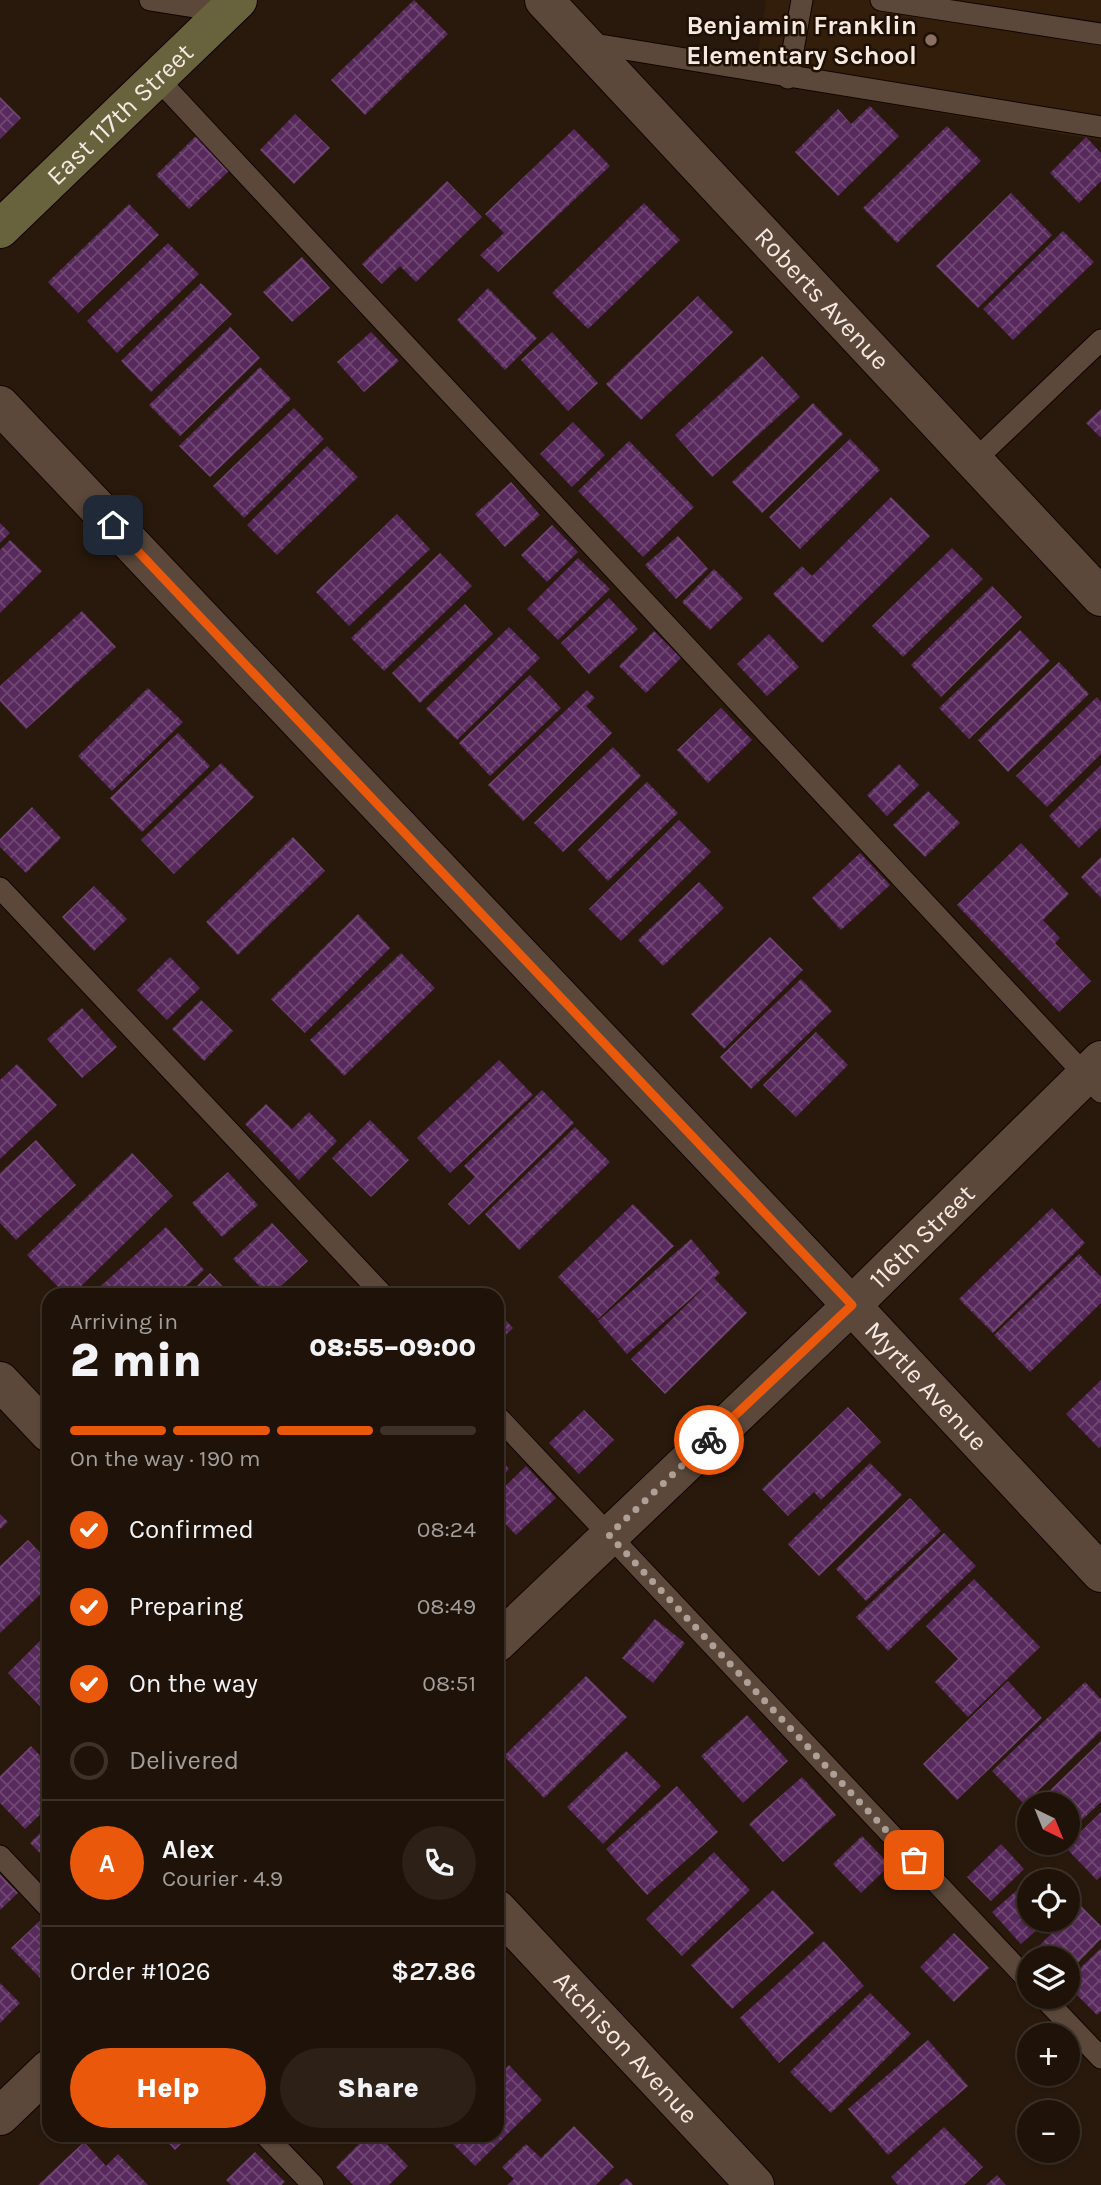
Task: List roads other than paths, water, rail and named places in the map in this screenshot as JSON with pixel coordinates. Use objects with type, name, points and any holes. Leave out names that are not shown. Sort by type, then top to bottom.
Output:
[{"type":"street","name":"Roberts Avenue","points":[[544,0],[1101,597]]},
{"type":"street","name":"East 117th Street","points":[[0,229],[232,6]]},
{"type":"street","name":"Myrtle Avenue","points":[[0,405],[852,1305],[1101,1573]]},
{"type":"street","name":"116th Street","points":[[504,1636],[1096,1076]]},
{"type":"street","points":[[0,1381],[42,1426]]},
{"type":"street","name":"Atchison Avenue","points":[[504,1916],[755,2185]]},
{"type":"street","points":[[0,2116],[42,2076]]},
{"type":"lane","points":[[150,0],[232,6]]},
{"type":"lane","points":[[788,78],[802,0]]},
{"type":"lane","points":[[881,0],[1101,34]]},
{"type":"lane","points":[[584,43],[1101,127]]},
{"type":"lane","points":[[157,78],[1096,1076]]},
{"type":"lane","points":[[974,461],[1101,340]]},
{"type":"lane","points":[[0,888],[376,1288]]},
{"type":"lane","points":[[504,1423],[1017,1969]]},
{"type":"lane","points":[[0,1856],[42,1901]]},
{"type":"lane","points":[[1054,2009],[1101,2058]]},
{"type":"lane","points":[[272,2142],[313,2185]]},
{"type":"place","name":"Benjamin Franklin Elementary School","points":[[931,40]]}]
